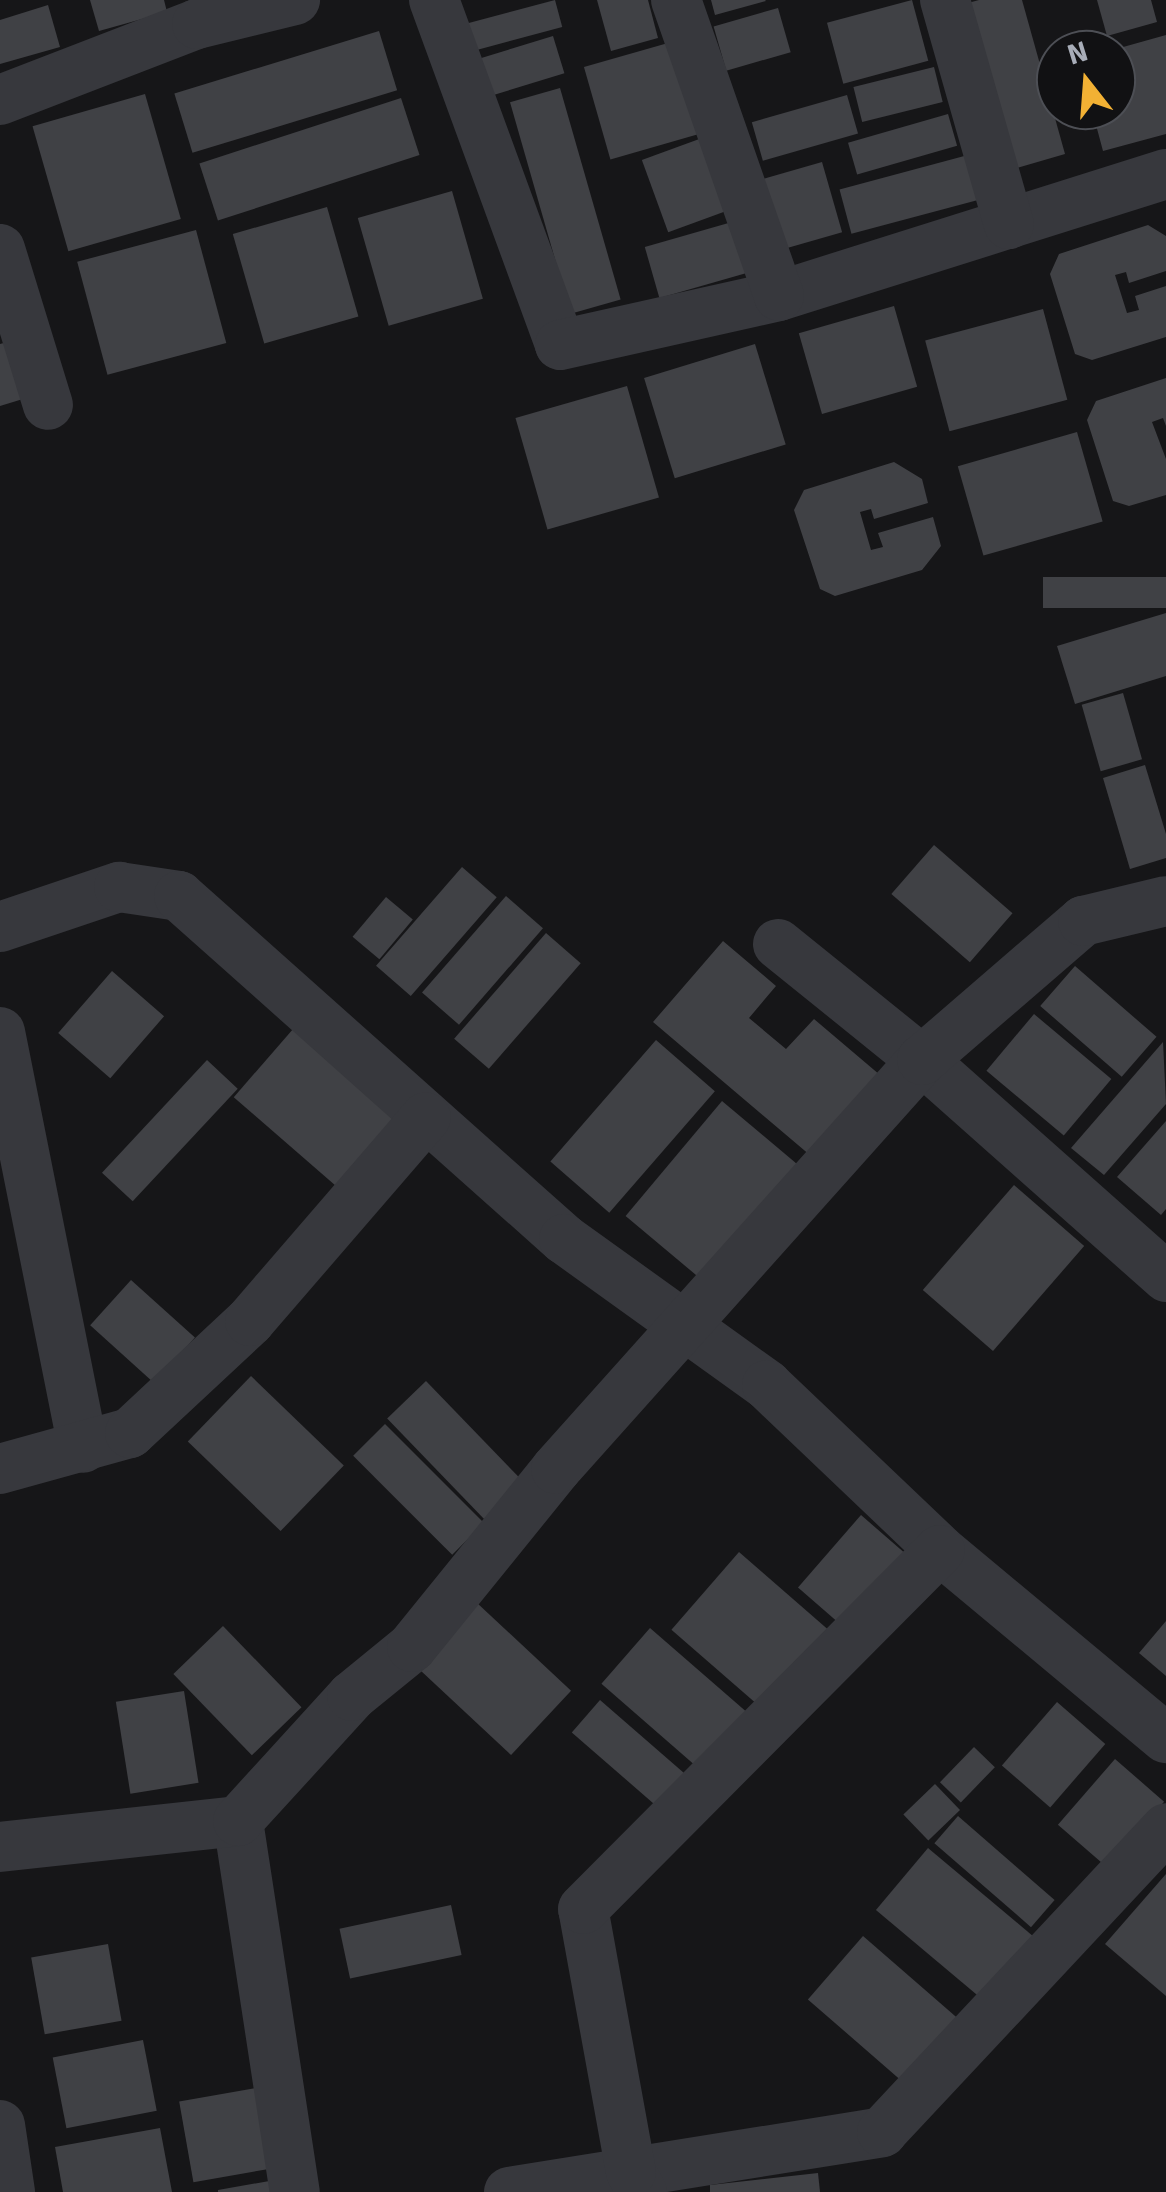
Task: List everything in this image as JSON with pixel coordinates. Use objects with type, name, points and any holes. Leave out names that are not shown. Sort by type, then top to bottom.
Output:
[{"type":"street","points":[[0,100],[193,12],[296,0]]},
{"type":"street","points":[[434,0],[560,345],[779,296],[1166,174]]},
{"type":"street","points":[[676,0],[779,296]]},
{"type":"street","points":[[946,0],[1009,224]]},
{"type":"street","points":[[0,249],[48,406]]},
{"type":"street","points":[[0,927],[119,887],[178,896],[564,1239],[689,1322],[767,1385],[940,1550],[1166,1738]]},
{"type":"street","points":[[0,1847],[238,1822],[352,1696],[412,1647],[556,1469],[922,1060],[1083,922],[1166,900]]},
{"type":"street","points":[[778,944],[922,1060],[1166,1277]]},
{"type":"street","points":[[0,1032],[8,1110],[83,1448]]},
{"type":"street","points":[[0,1470],[130,1432],[250,1321],[426,1117]]},
{"type":"street","points":[[636,2182],[583,1909],[940,1550]]},
{"type":"street","points":[[238,1822],[296,2192]]},
{"type":"street","points":[[509,2192],[636,2182],[882,2132],[1166,1828]]},
{"type":"street","points":[[0,2124],[10,2192]]},
{"type":"building","points":[[90,0],[164,0],[167,12],[99,31]]},
{"type":"building","points":[[555,0],[562,27],[467,53],[459,26]]},
{"type":"building","points":[[597,0],[648,0],[658,38],[611,51]]},
{"type":"building","points":[[711,0],[765,0],[766,1],[715,15]]},
{"type":"building","points":[[912,0],[928,61],[843,84],[827,23]]},
{"type":"building","points":[[979,0],[1022,0],[1036,50],[1036,130],[1058,130],[1065,154],[1003,172],[957,6]]},
{"type":"building","points":[[1097,0],[1151,0],[1157,22],[1128,30],[1105,30]]},
{"type":"building","points":[[48,5],[60,47],[0,64],[0,20]]},
{"type":"building","points":[[778,8],[791,52],[726,71],[714,26]]},
{"type":"building","points":[[379,31],[397,90],[192,153],[174,94]]},
{"type":"building","points":[[1166,35],[1166,134],[1103,151],[1097,130],[1136,130],[1136,43]]},
{"type":"building","points":[[553,36],[564,73],[482,98],[471,61]]},
{"type":"building","points":[[682,39],[708,131],[610,159],[584,67]]},
{"type":"building","points":[[934,67],[943,102],[862,122],[853,87]]},
{"type":"building","points":[[560,88],[621,299],[571,314],[510,102]]},
{"type":"building","points":[[145,94],[181,219],[68,251],[33,126]]},
{"type":"building","points":[[847,95],[858,133],[763,161],[752,122]]},
{"type":"building","points":[[401,98],[420,155],[218,221],[199,164]]},
{"type":"building","points":[[948,114],[957,146],[857,174],[848,143]]},
{"type":"building","points":[[702,138],[728,210],[668,232],[642,160]]},
{"type":"building","points":[[968,155],[980,199],[851,234],[840,189]]},
{"type":"building","points":[[822,162],[842,232],[777,251],[757,181]]},
{"type":"building","points":[[452,191],[483,299],[389,326],[358,218]]},
{"type":"building","points":[[327,207],[358,317],[264,344],[233,234]]},
{"type":"building","points":[[739,220],[754,271],[659,298],[645,247]]},
{"type":"building","points":[[1148,225],[1166,236],[1166,271],[1129,283],[1126,272],[1115,275],[1127,313],[1139,310],[1135,296],[1166,286],[1166,337],[1092,360],[1075,354],[1050,274],[1059,254]]},
{"type":"building","points":[[196,230],[226,343],[107,375],[77,262]]},
{"type":"building","points":[[894,306],[917,387],[822,414],[799,333]]},
{"type":"building","points":[[1043,309],[1067,400],[949,431],[925,341]]},
{"type":"building","points":[[18,339],[36,395],[0,406],[0,344]]},
{"type":"building","points":[[755,344],[786,444],[675,478],[644,378]]},
{"type":"building","points":[[1166,378],[1166,426],[1163,418],[1152,422],[1166,459],[1166,495],[1129,506],[1113,501],[1087,420],[1096,401]]},
{"type":"building","points":[[627,386],[659,498],[547,529],[515,418]]},
{"type":"building","points":[[1077,432],[1103,521],[983,556],[958,466]]},
{"type":"building","points":[[894,462],[922,479],[928,503],[874,519],[871,509],[860,512],[871,550],[883,547],[878,533],[933,517],[941,546],[922,570],[835,596],[820,589],[794,510],[804,490]]},
{"type":"building","points":[[1043,577],[1166,577],[1166,608],[1043,608]]},
{"type":"building","points":[[1166,613],[1166,676],[1075,704],[1057,646]]},
{"type":"building","points":[[1123,693],[1142,759],[1101,771],[1082,705]]},
{"type":"building","points":[[1145,765],[1166,834],[1166,858],[1130,869],[1103,778]]},
{"type":"building","points":[[934,845],[1012,913],[970,962],[891,894]]},
{"type":"building","points":[[462,867],[497,897],[411,996],[376,966]]},
{"type":"building","points":[[506,896],[543,928],[459,1025],[422,993]]},
{"type":"building","points":[[386,897],[413,919],[379,959],[353,937]]},
{"type":"building","points":[[546,933],[581,963],[489,1069],[454,1039]]},
{"type":"building","points":[[723,941],[776,986],[749,1018],[786,1049],[814,1019],[880,1075],[811,1156],[653,1022]]},
{"type":"building","points":[[1075,966],[1157,1037],[1122,1077],[1040,1006]]},
{"type":"building","points":[[112,971],[164,1016],[110,1078],[58,1033]]},
{"type":"building","points":[[1034,1014],[1111,1079],[1064,1136],[986,1071]]},
{"type":"building","points":[[300,1021],[403,1111],[337,1187],[234,1097]]},
{"type":"building","points":[[656,1040],[715,1091],[609,1213],[550,1162]]},
{"type":"building","points":[[1163,1042],[1166,1104],[1104,1175],[1071,1148]]},
{"type":"building","points":[[207,1060],[238,1089],[133,1201],[102,1173]]},
{"type":"building","points":[[722,1101],[803,1169],[707,1284],[626,1216]]},
{"type":"building","points":[[1166,1121],[1166,1209],[1161,1215],[1117,1177]]},
{"type":"building","points":[[1014,1185],[1084,1246],[993,1351],[923,1290]]},
{"type":"building","points":[[131,1280],[195,1338],[154,1383],[90,1325]]},
{"type":"building","points":[[251,1376],[344,1466],[281,1531],[188,1441]]},
{"type":"building","points":[[426,1381],[525,1484],[486,1521],[387,1419]]},
{"type":"building","points":[[385,1424],[484,1523],[452,1555],[353,1456]]},
{"type":"building","points":[[861,1515],[915,1562],[852,1635],[798,1587]]},
{"type":"building","points":[[739,1552],[836,1637],[769,1714],[671,1630]]},
{"type":"building","points":[[476,1602],[571,1691],[511,1755],[416,1666]]},
{"type":"building","points":[[1166,1621],[1166,1676],[1139,1653]]},
{"type":"building","points":[[223,1626],[301,1707],[252,1755],[173,1674]]},
{"type":"building","points":[[650,1628],[754,1719],[706,1774],[601,1684]]},
{"type":"building","points":[[184,1691],[199,1783],[130,1794],[116,1702]]},
{"type":"building","points":[[600,1700],[698,1785],[670,1818],[572,1732]]},
{"type":"building","points":[[1057,1702],[1105,1744],[1050,1807],[1002,1765]]},
{"type":"building","points":[[974,1747],[995,1767],[961,1802],[940,1782]]},
{"type":"building","points":[[1115,1759],[1164,1802],[1107,1867],[1058,1825]]},
{"type":"building","points":[[935,1784],[960,1810],[928,1840],[903,1815]]},
{"type":"building","points":[[958,1816],[1055,1900],[1031,1927],[934,1843]]},
{"type":"building","points":[[928,1848],[1038,1940],[985,2002],[876,1910]]},
{"type":"building","points":[[1166,1874],[1166,1996],[1105,1944]]},
{"type":"building","points":[[451,1905],[462,1955],[350,1979],[339,1929]]},
{"type":"building","points":[[863,1936],[967,2027],[912,2090],[808,1999]]},
{"type":"building","points":[[108,1944],[122,2021],[45,2034],[31,1958]]},
{"type":"building","points":[[143,2040],[157,2111],[66,2128],[53,2058]]},
{"type":"building","points":[[256,2088],[270,2169],[193,2182],[179,2102]]},
{"type":"building","points":[[160,2128],[172,2192],[63,2192],[55,2147]]},
{"type":"building","points":[[818,2173],[820,2192],[710,2192],[710,2185]]},
{"type":"building","points":[[275,2180],[277,2192],[218,2192],[218,2190]]}]
